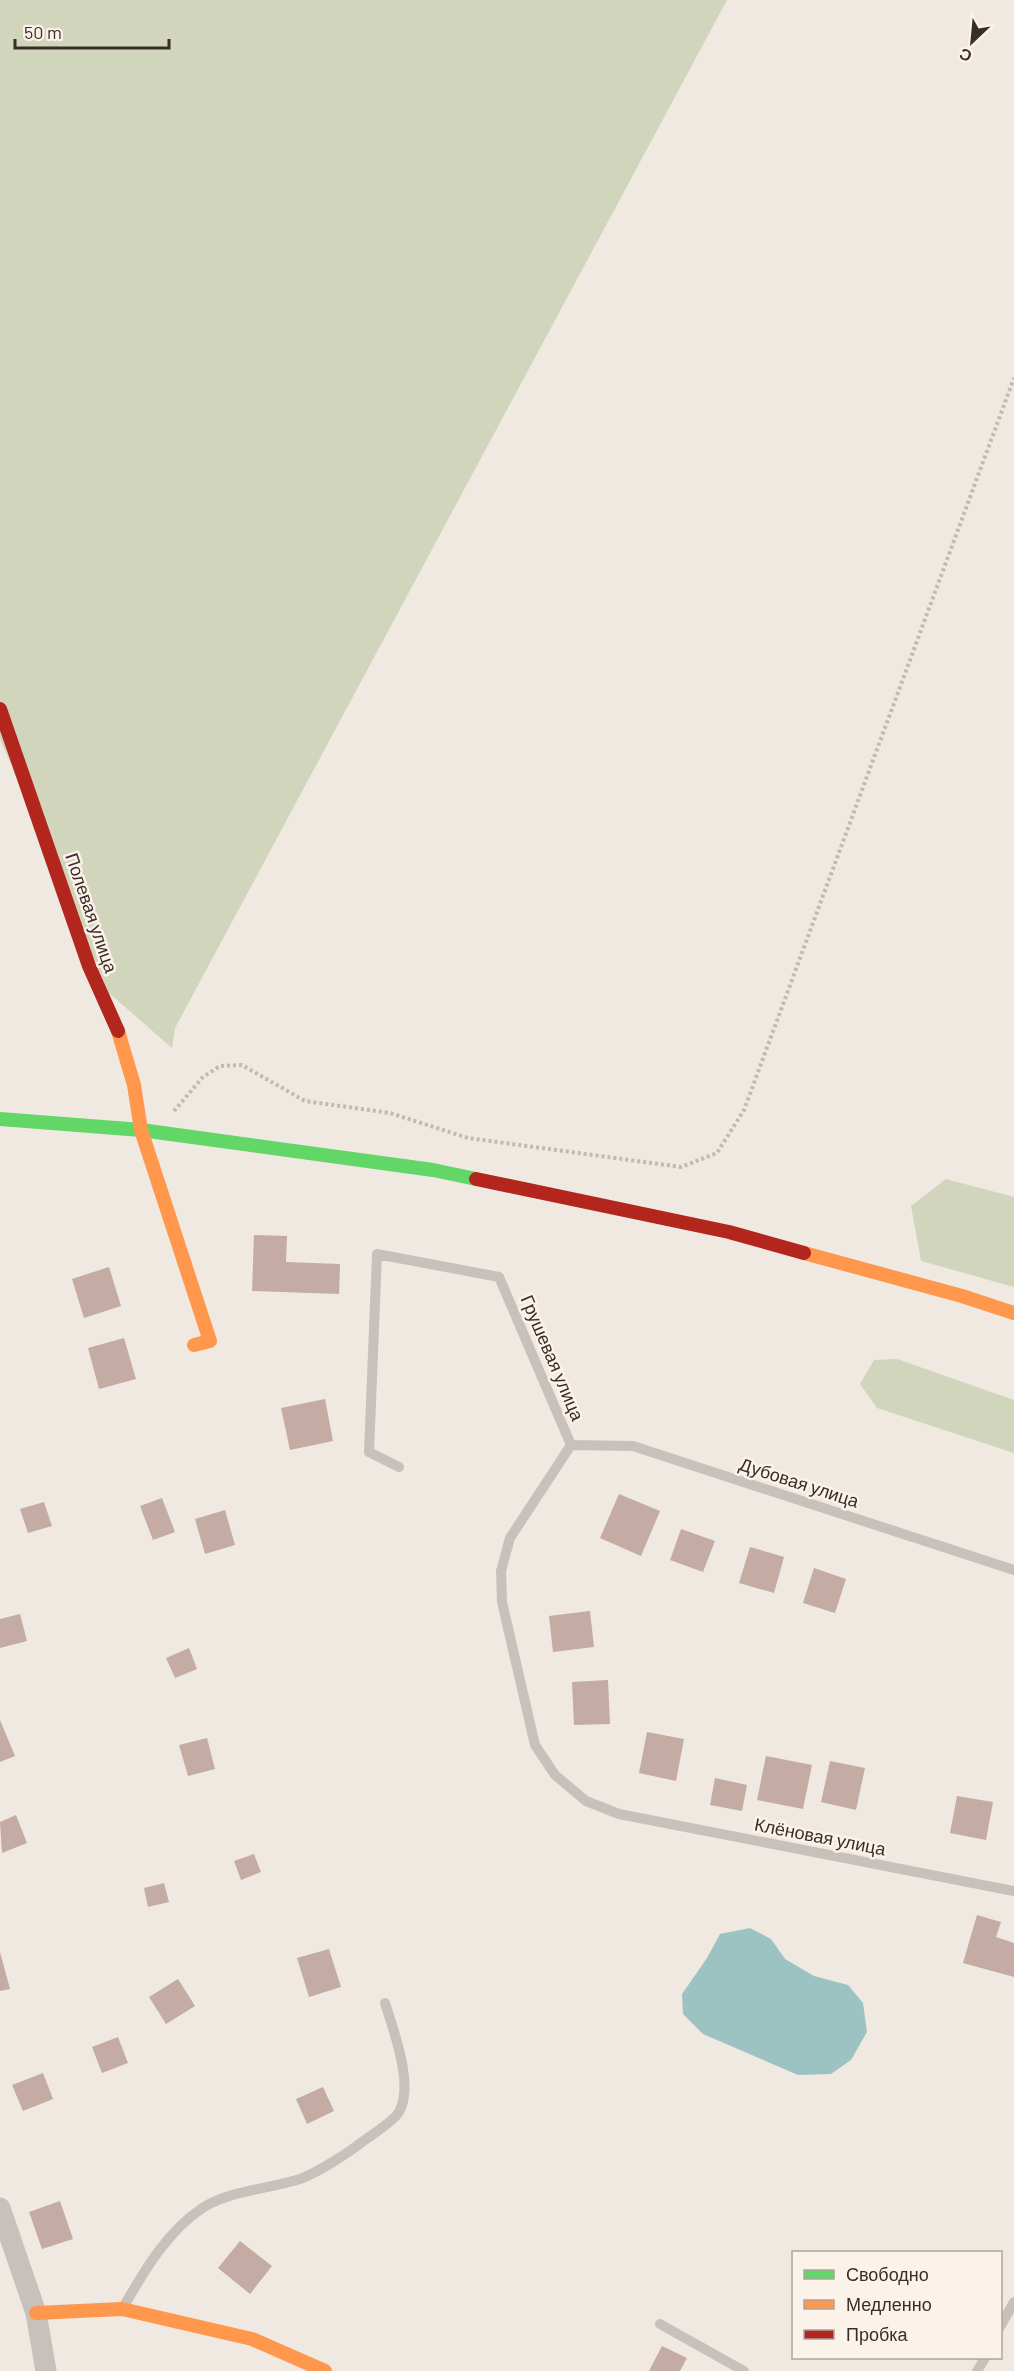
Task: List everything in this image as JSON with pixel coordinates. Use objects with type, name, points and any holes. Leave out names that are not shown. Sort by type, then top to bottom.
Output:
[{"type":"street","name":"Полевая улица","points":[[0,709],[89,966],[123,1042],[134,1085],[141,1130],[210,1341],[194,1345]]},
{"type":"street","points":[[0,1119],[141,1130],[433,1170],[717,1229],[951,1293],[1014,1313]]},
{"type":"street","points":[[0,2208],[36,2313],[46,2371]]},
{"type":"street","points":[[36,2313],[122,2309],[252,2339],[326,2371]]},
{"type":"lane","name":"Грушевая улица","points":[[399,1467],[369,1452],[377,1254],[500,1277],[571,1445],[510,1538],[501,1571],[502,1602],[535,1745],[555,1775],[585,1801],[619,1814]]},
{"type":"lane","name":"Дубовая улица","points":[[571,1445],[633,1446],[1014,1570]]},
{"type":"lane","name":"Клёновая улица","points":[[619,1814],[1014,1891]]},
{"type":"lane","points":[[122,2309],[145,2268],[179,2228],[204,2207],[241,2193],[302,2178],[355,2147],[397,2116],[403,2096],[404,2067],[385,2003]]},
{"type":"lane","points":[[1002,2323],[1014,2302]]},
{"type":"lane","points":[[660,2324],[744,2371]]},
{"type":"path","points":[[156,1132],[203,1077],[220,1066],[242,1065],[305,1101],[390,1113],[468,1138],[681,1167],[717,1153],[744,1110],[1014,378]]},
{"type":"green space","points":[[0,0],[727,0],[175,1028],[172,1048],[109,993],[0,739]]},
{"type":"green space","points":[[946,1179],[1014,1197],[1014,1287],[921,1261],[911,1206]]},
{"type":"green space","points":[[897,1359],[1014,1400],[1014,1453],[877,1408],[860,1384],[874,1360]]},
{"type":"water","points":[[750,1928],[771,1939],[785,1959],[814,1976],[848,1985],[863,2003],[867,2032],[851,2060],[831,2074],[798,2075],[703,2034],[683,2014],[682,1994],[707,1958],[720,1934]]},
{"type":"building","points":[[254,1235],[287,1236],[286,1262],[340,1264],[339,1294],[252,1291]]},
{"type":"building","points":[[109,1267],[121,1306],[84,1318],[72,1279]]},
{"type":"building","points":[[124,1338],[136,1379],[99,1389],[88,1348]]},
{"type":"building","points":[[325,1399],[333,1441],[290,1450],[281,1408]]},
{"type":"building","points":[[619,1494],[660,1511],[641,1556],[600,1538]]},
{"type":"building","points":[[162,1498],[175,1532],[153,1540],[140,1506]]},
{"type":"building","points":[[44,1502],[52,1526],[28,1533],[20,1509]]},
{"type":"building","points":[[225,1510],[235,1545],[205,1554],[195,1519]]},
{"type":"building","points":[[681,1529],[715,1541],[703,1572],[670,1560]]},
{"type":"building","points":[[750,1547],[784,1557],[774,1593],[739,1583]]},
{"type":"building","points":[[814,1568],[846,1579],[835,1613],[803,1603]]},
{"type":"building","points":[[590,1611],[594,1647],[553,1652],[549,1616]]},
{"type":"building","points":[[20,1614],[27,1641],[0,1648],[0,1619]]},
{"type":"building","points":[[189,1648],[197,1669],[175,1678],[166,1658]]},
{"type":"building","points":[[608,1680],[610,1724],[574,1725],[572,1682]]},
{"type":"building","points":[[0,1720],[15,1756],[0,1762]]},
{"type":"building","points":[[647,1732],[684,1739],[676,1781],[639,1773]]},
{"type":"building","points":[[207,1738],[215,1769],[188,1776],[179,1745]]},
{"type":"building","points":[[766,1756],[812,1765],[803,1809],[757,1800]]},
{"type":"building","points":[[830,1761],[865,1768],[856,1810],[821,1802]]},
{"type":"building","points":[[715,1778],[747,1785],[742,1811],[710,1805]]},
{"type":"building","points":[[957,1796],[993,1802],[986,1840],[950,1833]]},
{"type":"building","points":[[16,1815],[27,1843],[2,1853],[0,1822]]},
{"type":"building","points":[[254,1854],[261,1872],[241,1880],[234,1861]]},
{"type":"building","points":[[164,1883],[169,1902],[148,1907],[144,1888]]},
{"type":"building","points":[[977,1915],[1001,1922],[996,1937],[1014,1943],[1014,1977],[963,1963]]},
{"type":"building","points":[[329,1949],[341,1987],[309,1997],[297,1958]]},
{"type":"building","points":[[0,1952],[10,1989],[0,1991]]},
{"type":"building","points":[[178,1979],[195,2006],[166,2024],[149,1997]]},
{"type":"building","points":[[118,2037],[128,2063],[102,2073],[92,2047]]},
{"type":"building","points":[[43,2073],[53,2099],[23,2111],[12,2085]]},
{"type":"building","points":[[323,2087],[334,2111],[307,2124],[296,2099]]},
{"type":"building","points":[[60,2201],[73,2239],[42,2249],[29,2212]]},
{"type":"building","points":[[240,2241],[272,2266],[250,2294],[218,2268]]},
{"type":"building","points":[[662,2346],[687,2358],[680,2371],[649,2371]]},
{"type":"traffic: fast","points":[[0,1119],[141,1130],[433,1170],[476,1179]]},
{"type":"traffic: slow","points":[[118,1031],[134,1085],[141,1130],[210,1341],[194,1345]]},
{"type":"traffic: slow","points":[[804,1253],[962,1296],[1014,1313]]},
{"type":"traffic: slow","points":[[36,2313],[122,2309],[252,2339],[325,2371]]},
{"type":"traffic: jam","points":[[0,709],[89,966],[118,1031]]},
{"type":"traffic: jam","points":[[476,1179],[729,1232],[804,1253]]}]
